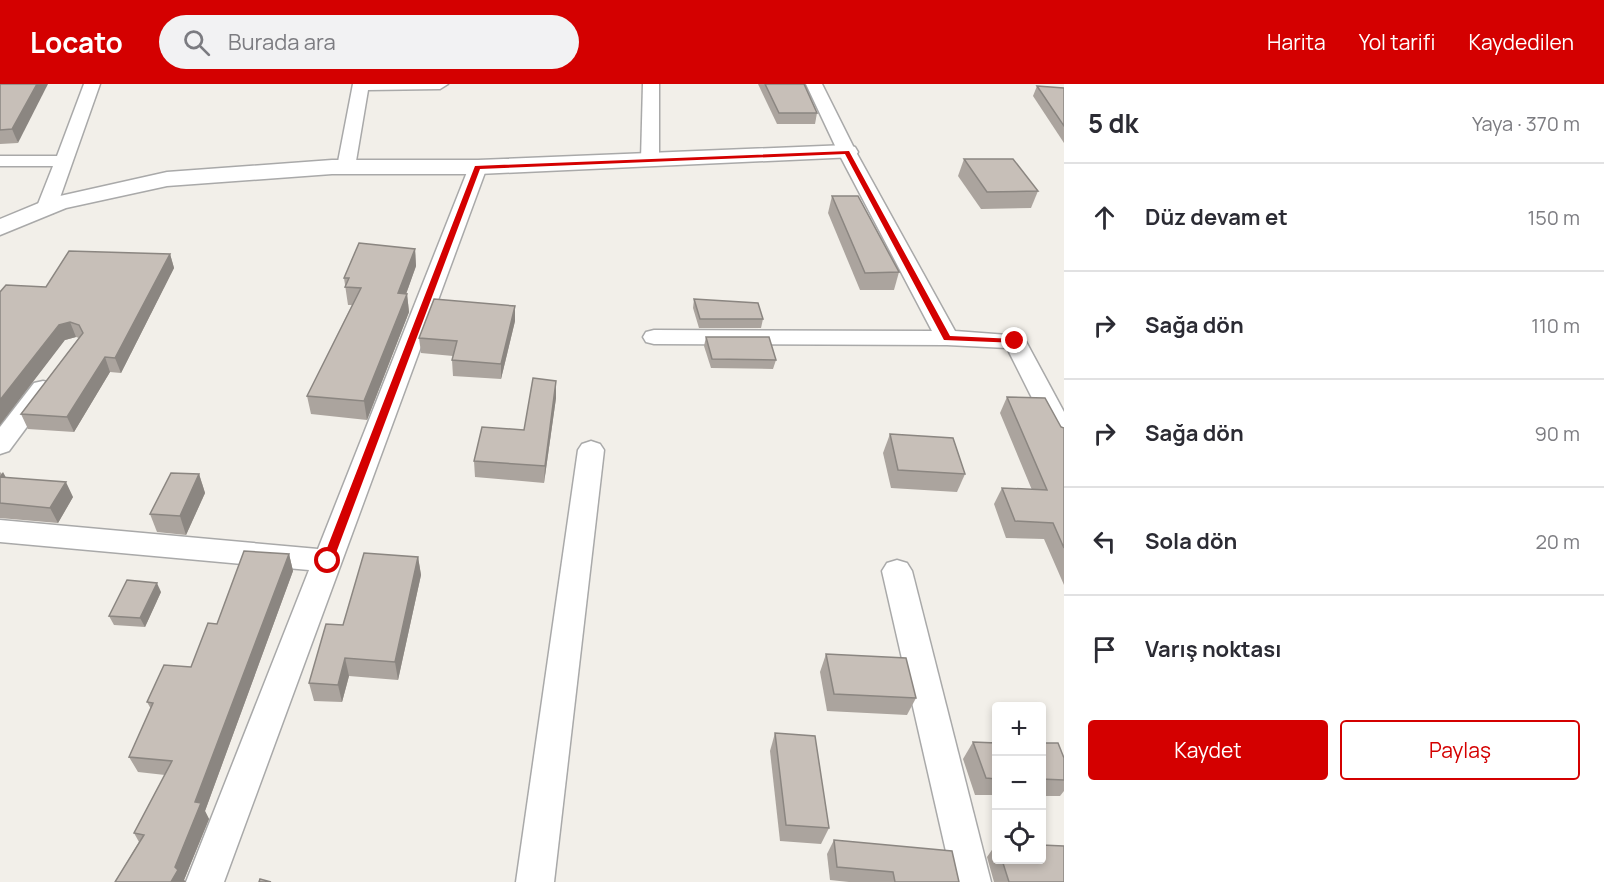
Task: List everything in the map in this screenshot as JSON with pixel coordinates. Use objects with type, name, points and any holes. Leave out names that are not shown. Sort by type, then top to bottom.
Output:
[{"type":"street","points":[[46,208],[92,84]]},
{"type":"street","points":[[346,167],[361,85],[440,84]]},
{"type":"street","points":[[650,160],[651,84]]},
{"type":"street","points":[[814,84],[847,152],[947,338]]},
{"type":"street","points":[[0,228],[60,203],[167,179],[346,167],[478,167],[847,152]]},
{"type":"street","points":[[0,161],[63,161]]},
{"type":"street","points":[[205,882],[478,167]]},
{"type":"street","points":[[654,337],[947,338],[1015,341],[1064,436]]},
{"type":"street","points":[[0,445],[55,373]]},
{"type":"street","points":[[536,882],[591,450]]},
{"type":"street","points":[[0,531],[328,561]]},
{"type":"street","points":[[897,571],[972,882]]},
{"type":"building","points":[[0,84],[37,84],[12,129],[0,130]]},
{"type":"building","points":[[765,84],[804,84],[817,113],[779,113]]},
{"type":"building","points":[[1037,86],[1064,88],[1064,126]]},
{"type":"building","points":[[964,159],[1013,159],[1038,191],[987,192]]},
{"type":"building","points":[[832,196],[858,196],[899,272],[865,273]]},
{"type":"building","points":[[359,243],[415,249],[398,293],[407,294],[364,401],[307,396],[361,288],[345,287],[349,278],[344,278]]},
{"type":"building","points":[[69,251],[170,254],[115,358],[105,357],[67,417],[21,414],[83,333],[79,325],[70,322],[59,325],[0,400],[0,292],[6,285],[46,287]]},
{"type":"building","points":[[434,299],[515,306],[501,364],[452,360],[457,341],[419,338]]},
{"type":"building","points":[[694,299],[758,303],[763,319],[700,319]]},
{"type":"building","points":[[706,337],[769,337],[776,360],[712,359]]},
{"type":"building","points":[[533,378],[556,381],[545,466],[474,461],[482,427],[524,430]]},
{"type":"building","points":[[1007,397],[1045,398],[1061,427],[1064,428],[1064,548],[1053,523],[1015,521],[1002,488],[1047,490]]},
{"type":"building","points":[[890,434],[953,438],[965,474],[898,470]]},
{"type":"building","points":[[171,473],[199,474],[180,516],[150,514]]},
{"type":"building","points":[[0,477],[66,482],[50,508],[0,503]]},
{"type":"building","points":[[244,551],[289,554],[195,802],[201,803],[175,867],[178,870],[171,882],[115,882],[144,835],[134,833],[172,761],[129,757],[153,703],[147,702],[164,665],[191,667],[208,623],[217,624]]},
{"type":"building","points":[[364,553],[418,557],[395,662],[345,658],[338,685],[309,683],[326,624],[343,625]]},
{"type":"building","points":[[127,580],[157,583],[140,618],[109,616]]},
{"type":"building","points":[[826,654],[906,658],[916,698],[834,694]]},
{"type":"building","points":[[775,733],[815,736],[829,828],[786,825]]},
{"type":"building","points":[[973,742],[992,743],[992,779],[986,778]]},
{"type":"building","points":[[1046,743],[1058,743],[1064,758],[1064,780],[1046,779]]},
{"type":"building","points":[[834,840],[952,851],[959,882],[895,882],[893,872],[837,867]]},
{"type":"building","points":[[1046,845],[1064,846],[1064,882],[1009,882],[1003,864],[1046,864]]},
{"type":"route","points":[[328,561],[478,167],[847,152],[947,338],[1015,341]]}]
